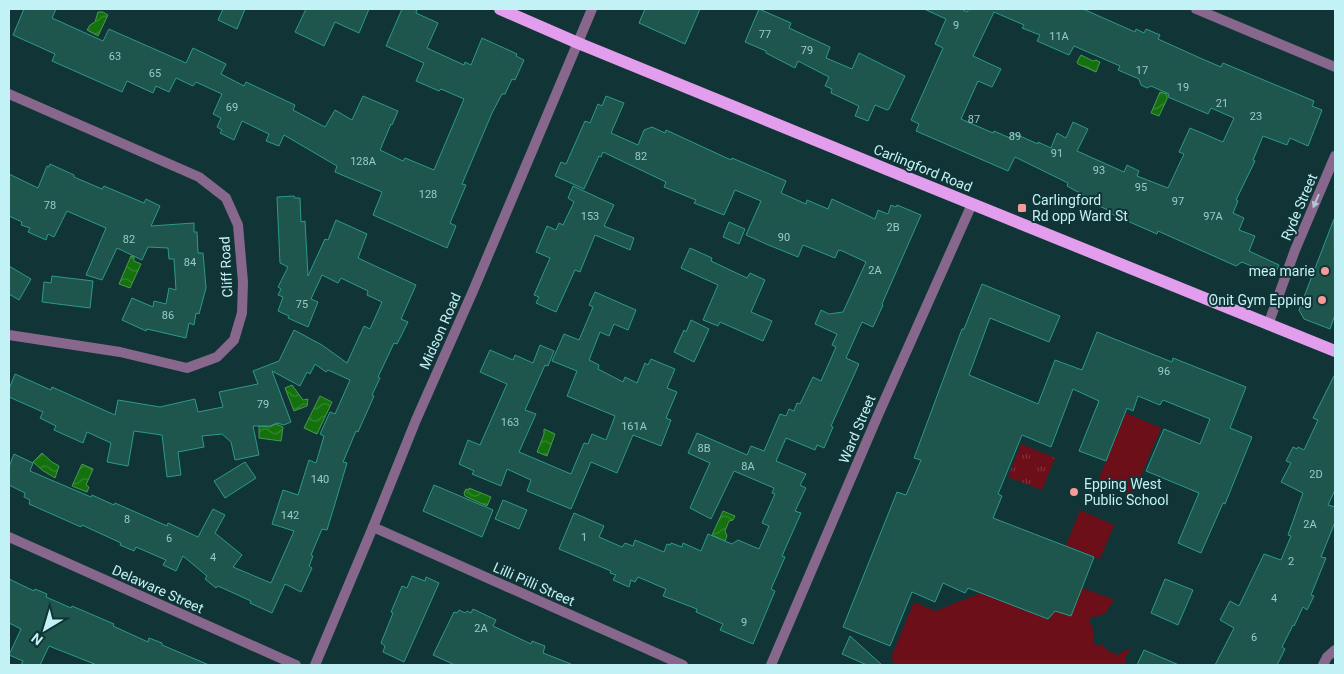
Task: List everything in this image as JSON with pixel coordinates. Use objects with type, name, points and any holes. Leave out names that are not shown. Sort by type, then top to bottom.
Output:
[{"type":"main road","name":"Carlingford Road","points":[[500,9],[578,43],[1335,351]]},
{"type":"street","name":"Midson Road","points":[[315,665],[374,527],[420,412],[592,9]]},
{"type":"street","points":[[1196,9],[1335,68]]},
{"type":"street","name":"Cliff Road","points":[[9,94],[199,177],[226,198],[238,225],[243,282],[242,313],[234,340],[217,357],[188,368],[120,352],[9,335]]},
{"type":"street","name":"Ryde Street","points":[[1268,325],[1296,250],[1335,156]]},
{"type":"street","name":"Ward Street","points":[[771,665],[874,424],[972,204]]},
{"type":"street","name":"Lilli Pilli Street","points":[[374,527],[683,665]]},
{"type":"street","name":"Delaware Street","points":[[9,537],[296,665]]},
{"type":"street","points":[[1322,665],[1335,650]]},
{"type":"green space","points":[[1126,413],[1161,428],[1132,497],[1097,483]]},
{"type":"green space","points":[[1021,444],[1055,458],[1042,490],[1008,477]]},
{"type":"green space","points":[[1080,510],[1114,525],[1100,559],[1066,545]]},
{"type":"green space","points":[[1082,588],[1115,600],[1105,613],[1090,618],[1089,622],[1093,628],[1094,643],[1098,646],[1102,644],[1108,651],[1118,655],[1131,648],[1125,658],[1125,665],[893,665],[892,655],[914,602],[935,611],[981,593],[1048,619],[1055,611],[1071,616]]},
{"type":"water","points":[[98,12],[108,15],[98,36],[87,30],[95,22]]},
{"type":"water","points":[[1081,55],[1100,62],[1096,72],[1078,64],[1077,62]]},
{"type":"water","points":[[1160,92],[1167,94],[1167,99],[1159,116],[1151,113]]},
{"type":"water","points":[[131,256],[134,257],[134,261],[141,264],[130,288],[119,284]]},
{"type":"water","points":[[292,385],[303,400],[308,399],[307,406],[294,411],[285,388]]},
{"type":"water","points":[[320,396],[332,402],[317,434],[304,428]]},
{"type":"water","points":[[276,424],[283,427],[281,441],[259,438],[259,426],[270,427]]},
{"type":"water","points":[[544,429],[555,434],[547,456],[537,452]]},
{"type":"water","points":[[42,453],[59,466],[55,478],[33,462]]},
{"type":"water","points":[[82,464],[93,469],[86,485],[89,487],[87,492],[72,486]]},
{"type":"water","points":[[469,488],[491,497],[487,506],[465,496],[466,489],[469,490]]},
{"type":"water","points":[[723,511],[735,516],[733,520],[729,521],[725,531],[727,536],[725,541],[712,535]]},
{"type":"building","points":[[24,9],[56,9],[52,18],[103,41],[109,29],[186,63],[193,48],[226,64],[221,74],[244,86],[246,82],[295,105],[293,110],[325,127],[335,110],[352,120],[363,96],[398,111],[380,150],[403,161],[405,158],[434,170],[464,99],[416,81],[424,63],[386,46],[402,9],[417,9],[416,13],[438,23],[427,48],[464,65],[465,62],[471,65],[482,38],[517,54],[516,56],[524,60],[515,80],[512,79],[505,94],[502,94],[492,113],[462,184],[466,185],[450,223],[456,226],[447,248],[373,215],[382,192],[335,172],[337,166],[284,135],[279,146],[266,141],[269,134],[242,121],[234,140],[220,133],[222,130],[217,127],[221,118],[213,114],[222,94],[196,82],[193,86],[176,78],[169,92],[156,86],[153,93],[127,81],[122,92],[52,61],[55,54],[13,35]]},
{"type":"building","points":[[223,9],[245,9],[237,29],[218,20]]},
{"type":"building","points":[[306,9],[369,9],[359,33],[335,22],[324,46],[295,32]]},
{"type":"building","points":[[645,9],[700,9],[685,44],[639,23]]},
{"type":"building","points":[[759,9],[791,23],[789,28],[830,47],[826,58],[852,69],[859,53],[905,76],[889,109],[887,110],[875,105],[868,121],[855,116],[859,106],[831,93],[832,89],[825,86],[829,77],[798,61],[795,68],[766,53],[766,51],[745,42]]},
{"type":"building","points":[[924,9],[961,9],[967,12],[969,9],[1083,9],[1135,32],[1136,29],[1144,33],[1146,29],[1160,35],[1158,39],[1221,67],[1223,63],[1314,101],[1312,106],[1322,110],[1308,146],[1290,138],[1287,145],[1263,136],[1253,160],[1255,161],[1236,200],[1238,201],[1233,213],[1244,218],[1239,230],[1255,236],[1249,251],[1279,265],[1274,276],[1242,262],[1236,266],[1158,231],[1157,234],[1107,212],[1108,210],[1083,199],[1085,196],[1067,186],[1068,183],[1015,157],[1008,171],[916,131],[919,124],[911,120],[943,48],[935,44],[946,19]],"holes":[[[994,12],[1024,25],[1022,28],[1040,35],[1037,41],[1069,55],[1074,46],[1120,66],[1118,70],[1139,79],[1141,85],[1147,88],[1151,86],[1169,94],[1168,97],[1208,114],[1211,108],[1234,118],[1223,142],[1190,128],[1179,152],[1184,154],[1168,188],[1137,176],[1139,171],[1127,165],[1124,172],[1077,151],[1088,129],[1073,122],[1066,138],[1057,133],[1051,148],[1013,133],[1010,138],[994,131],[993,133],[961,119],[978,81],[992,87],[1001,69],[973,56]]]},
{"type":"building","points":[[606,96],[624,103],[611,133],[638,145],[644,130],[652,127],[665,133],[666,130],[731,160],[732,158],[786,181],[781,193],[806,204],[807,200],[828,209],[832,199],[875,219],[878,210],[888,214],[891,205],[896,207],[897,205],[921,215],[873,327],[862,322],[846,358],[859,364],[831,426],[833,427],[824,448],[817,445],[815,450],[786,438],[776,461],[806,474],[800,485],[806,488],[795,511],[801,513],[782,556],[785,557],[771,589],[775,591],[753,644],[720,630],[723,624],[696,612],[697,609],[663,596],[666,589],[638,577],[635,582],[631,580],[629,587],[613,580],[616,575],[610,573],[611,571],[559,549],[574,513],[604,526],[599,537],[622,547],[625,543],[633,546],[635,540],[664,552],[667,544],[670,545],[671,543],[682,547],[683,543],[701,551],[708,534],[732,544],[738,540],[759,549],[769,526],[762,523],[775,494],[772,493],[774,488],[734,471],[711,519],[690,508],[710,463],[688,453],[697,433],[747,455],[751,446],[764,451],[780,414],[786,416],[789,409],[794,411],[797,403],[800,404],[813,377],[821,381],[836,347],[832,345],[837,334],[815,324],[821,310],[829,314],[843,312],[866,262],[840,250],[835,258],[803,245],[798,257],[766,244],[746,235],[761,201],[735,190],[724,215],[694,203],[696,200],[664,187],[666,182],[603,152],[601,157],[599,156],[584,189],[555,176],[561,162],[566,164],[585,121],[590,123],[598,104],[602,106]]},
{"type":"building","points":[[50,164],[102,189],[104,186],[144,203],[146,199],[160,206],[151,226],[194,223],[194,232],[197,232],[198,253],[203,253],[206,288],[199,314],[196,313],[194,325],[189,323],[186,338],[147,329],[146,331],[122,320],[132,298],[153,307],[154,301],[166,304],[169,288],[176,290],[174,259],[169,259],[168,248],[148,247],[142,260],[117,248],[102,280],[86,275],[106,228],[67,211],[54,237],[48,234],[46,240],[28,232],[30,228],[21,225],[22,222],[9,216],[9,174],[38,188],[47,166],[49,167]]},
{"type":"building","points":[[573,186],[614,205],[604,226],[634,238],[630,250],[595,235],[580,272],[575,270],[556,312],[536,303],[539,297],[534,295],[550,258],[536,252],[547,226],[556,230],[559,223],[563,225],[574,202],[568,198]]},
{"type":"building","points":[[294,196],[295,198],[300,198],[301,222],[305,221],[308,276],[325,239],[328,240],[336,220],[367,234],[358,258],[416,285],[401,319],[408,322],[397,344],[394,343],[378,377],[380,378],[372,395],[374,396],[343,462],[347,463],[327,530],[322,529],[311,555],[313,556],[309,566],[312,568],[301,592],[285,584],[272,613],[218,586],[216,588],[205,579],[207,576],[183,556],[176,571],[163,565],[166,560],[136,547],[134,551],[82,525],[81,527],[29,504],[30,500],[24,497],[25,493],[9,485],[9,467],[14,454],[33,463],[30,471],[91,497],[92,495],[114,505],[115,503],[167,526],[168,523],[198,537],[213,509],[225,515],[215,533],[242,555],[233,567],[271,583],[294,531],[272,524],[283,490],[298,495],[309,460],[316,463],[324,436],[320,434],[330,412],[335,414],[350,380],[328,370],[326,372],[315,364],[310,374],[307,372],[300,386],[272,371],[291,422],[284,425],[277,423],[270,426],[253,426],[259,455],[235,460],[231,442],[222,434],[202,436],[204,447],[178,452],[181,475],[167,477],[162,435],[134,431],[128,466],[107,462],[111,443],[87,432],[83,443],[54,430],[56,426],[40,418],[43,412],[9,397],[9,389],[15,374],[51,390],[52,387],[115,415],[118,400],[160,407],[195,399],[198,412],[223,407],[219,392],[258,384],[253,371],[279,361],[294,330],[322,345],[347,363],[364,326],[370,329],[382,302],[367,295],[368,291],[341,278],[338,283],[322,275],[311,299],[318,302],[308,327],[278,311],[283,297],[278,295],[281,289],[278,287],[288,267],[280,263],[277,197]]},
{"type":"building","name":"mea marie","points":[[1334,219],[1335,315],[1330,329],[1304,319],[1299,310]]},
{"type":"building","points":[[729,222],[745,229],[739,244],[723,237]]},
{"type":"building","points":[[690,248],[712,258],[711,261],[747,278],[750,273],[765,280],[751,312],[772,321],[763,341],[720,322],[718,326],[703,320],[718,285],[681,268]]},
{"type":"building","points":[[9,266],[31,279],[19,300],[9,294]]},
{"type":"building","points":[[52,276],[93,281],[90,308],[42,302],[44,282],[51,283]]},
{"type":"building","points":[[982,284],[1060,316],[1049,342],[990,318],[969,375],[1038,404],[1055,360],[1082,370],[1097,332],[1172,362],[1173,358],[1246,387],[1230,428],[1252,437],[1225,504],[1223,503],[1201,553],[1178,543],[1199,493],[1146,471],[1164,429],[1200,444],[1210,419],[1163,400],[1160,405],[1138,396],[1133,411],[1127,408],[1106,461],[1079,451],[1099,401],[1073,389],[1051,447],[1022,435],[998,494],[1002,496],[993,518],[1094,557],[1071,616],[1055,611],[1048,619],[968,588],[965,593],[943,583],[935,602],[912,592],[890,646],[843,627],[897,492],[906,495],[921,460],[914,458],[962,329],[964,329]]},
{"type":"building","points":[[595,292],[636,310],[628,330],[614,324],[609,336],[600,332],[589,360],[599,365],[598,369],[623,382],[625,377],[637,383],[645,363],[648,365],[651,359],[675,369],[667,388],[677,392],[666,418],[671,420],[661,446],[633,435],[617,473],[591,462],[571,509],[527,491],[531,480],[507,469],[501,486],[472,474],[474,471],[459,464],[468,440],[480,445],[507,384],[480,372],[490,350],[513,360],[515,355],[533,363],[540,345],[554,351],[548,366],[545,365],[525,410],[536,414],[519,452],[571,474],[584,443],[588,444],[592,434],[606,440],[615,416],[567,396],[577,371],[552,361],[564,334],[579,340],[593,307],[589,305]]},
{"type":"building","points":[[691,320],[709,329],[694,362],[674,352]]},
{"type":"building","points":[[1335,374],[1335,490],[1328,505],[1335,507],[1335,522],[1321,557],[1326,558],[1311,595],[1314,596],[1307,610],[1303,607],[1293,625],[1282,647],[1285,649],[1277,665],[1215,665],[1234,628],[1220,620],[1230,601],[1239,606],[1264,554],[1281,560],[1291,536],[1288,535],[1303,493],[1281,482],[1291,463],[1286,461],[1293,447],[1304,450],[1318,420],[1313,418]]},
{"type":"building","points":[[245,462],[256,478],[225,498],[214,481]]},
{"type":"building","points":[[434,485],[493,510],[482,537],[423,511]]},
{"type":"building","points":[[503,500],[527,510],[519,529],[495,519]]},
{"type":"building","points":[[412,576],[425,581],[426,577],[439,583],[404,662],[383,652],[385,646],[381,643],[402,586],[407,588]]},
{"type":"building","points":[[9,579],[34,591],[35,589],[47,594],[46,597],[71,608],[72,606],[114,624],[113,626],[148,642],[149,638],[209,665],[97,665],[49,646],[40,665],[21,665],[23,661],[9,655],[21,629],[9,623]]},
{"type":"building","points":[[1165,579],[1193,590],[1178,625],[1151,613]]},
{"type":"building","points":[[473,609],[496,620],[493,626],[531,644],[532,641],[545,646],[543,653],[571,665],[455,665],[433,655],[454,612],[457,613],[459,610],[471,613]]},
{"type":"building","points":[[850,636],[882,665],[867,665],[842,654]]},
{"type":"building","points":[[1144,650],[1179,665],[1137,665]]},
{"type":"place","name":"Carlingford Rd opp Ward St","points":[[1022,208]]},
{"type":"place","name":"mea marie","points":[[1325,271]]},
{"type":"place","name":"Onit Gym Epping","points":[[1322,300]]},
{"type":"place","name":"Epping West Public School","points":[[1074,492]]}]
